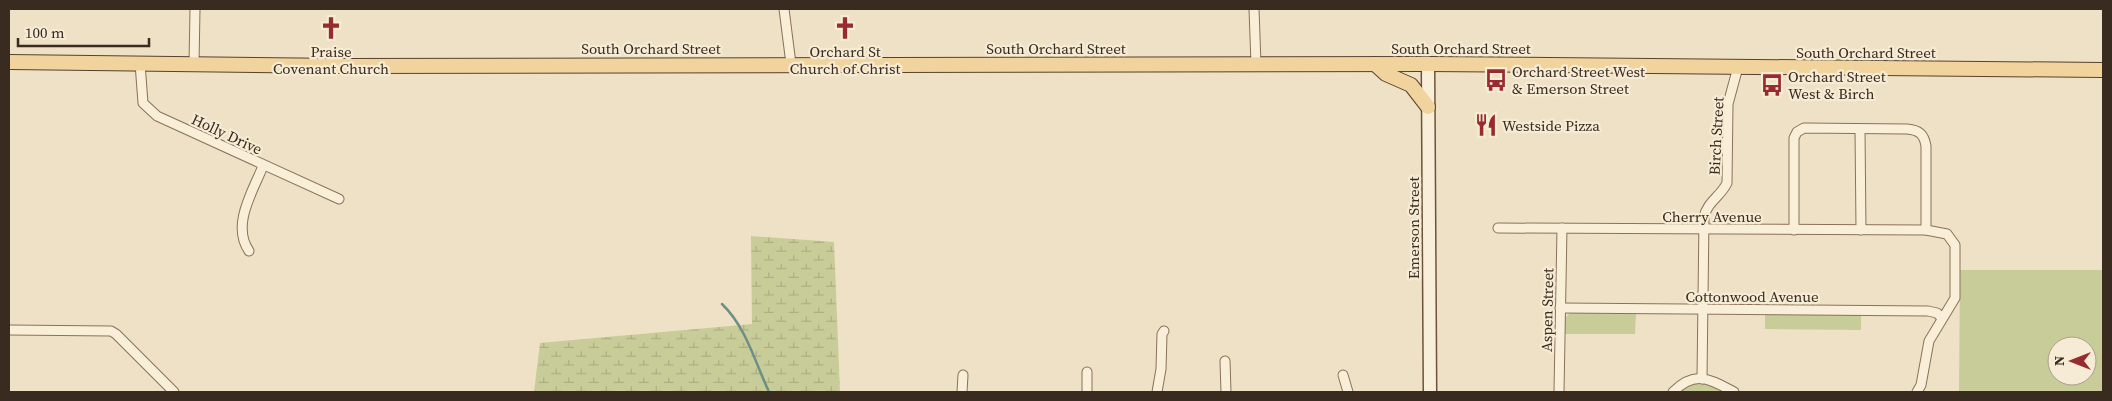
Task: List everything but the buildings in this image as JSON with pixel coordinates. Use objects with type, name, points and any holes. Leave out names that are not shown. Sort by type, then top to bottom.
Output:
[{"type":"main road","name":"South Orchard Street","points":[[9,62],[342,66],[1428,64],[2103,70]]},
{"type":"main road","points":[[1375,64],[1386,74],[1411,85],[1428,107]]},
{"type":"main road","name":"Emerson Street","points":[[1428,64],[1430,392]]},
{"type":"street","points":[[194,64],[195,9]]},
{"type":"street","points":[[784,9],[791,64]]},
{"type":"street","points":[[1254,9],[1256,64]]},
{"type":"street","name":"Holly Drive","points":[[140,63],[142,98],[146,107],[151,112],[163,120],[339,199]]},
{"type":"street","name":"Birch Street","points":[[1702,379],[1702,310],[1706,210],[1727,183],[1728,104],[1738,67]]},
{"type":"street","points":[[1794,230],[1794,135],[1804,128],[1907,129],[1916,131],[1923,136],[1926,146],[1926,230]]},
{"type":"street","points":[[1860,129],[1861,230]]},
{"type":"street","points":[[250,251],[242,234],[243,217],[263,166]]},
{"type":"street","name":"Cherry Avenue","points":[[1498,228],[1926,230],[1947,234],[1955,244],[1955,298],[1929,342],[1918,390]]},
{"type":"street","name":"Aspen Street","points":[[1559,392],[1562,228]]},
{"type":"street","name":"Cottonwood Avenue","points":[[1560,308],[1928,311],[1942,318]]},
{"type":"street","points":[[9,330],[111,331],[172,392]]},
{"type":"street","points":[[1157,392],[1161,369],[1162,334],[1164,331]]},
{"type":"street","points":[[1225,361],[1226,392]]},
{"type":"street","points":[[1087,372],[1087,392]]},
{"type":"street","points":[[962,392],[963,375]]},
{"type":"street","points":[[1343,375],[1348,392]]},
{"type":"street","points":[[1673,392],[1684,383],[1702,379],[1715,381],[1734,392]]},
{"type":"green space","points":[[751,236],[834,242],[840,392],[534,392],[540,343],[752,324]]},
{"type":"green space","points":[[1960,270],[2103,270],[2103,392],[1959,392]]},
{"type":"green space","points":[[1570,313],[1636,313],[1635,334],[1564,334],[1564,319]]},
{"type":"green space","points":[[1765,313],[1861,314],[1861,330],[1765,329]]},
{"type":"green space","points":[[1694,383],[1709,383],[1725,392],[1677,392]]},
{"type":"waterway","points":[[722,304],[738,323],[744,334],[769,392]]},
{"type":"place","name":"Praise Covenant Church","points":[[331,28]]},
{"type":"place","name":"Orchard St Church of Christ","points":[[845,28]]},
{"type":"place","name":"Orchard Street West & Emerson Street","points":[[1496,80]]},
{"type":"place","name":"Orchard Street West & Birch","points":[[1772,85]]},
{"type":"place","name":"Westside Pizza","points":[[1486,125]]}]
